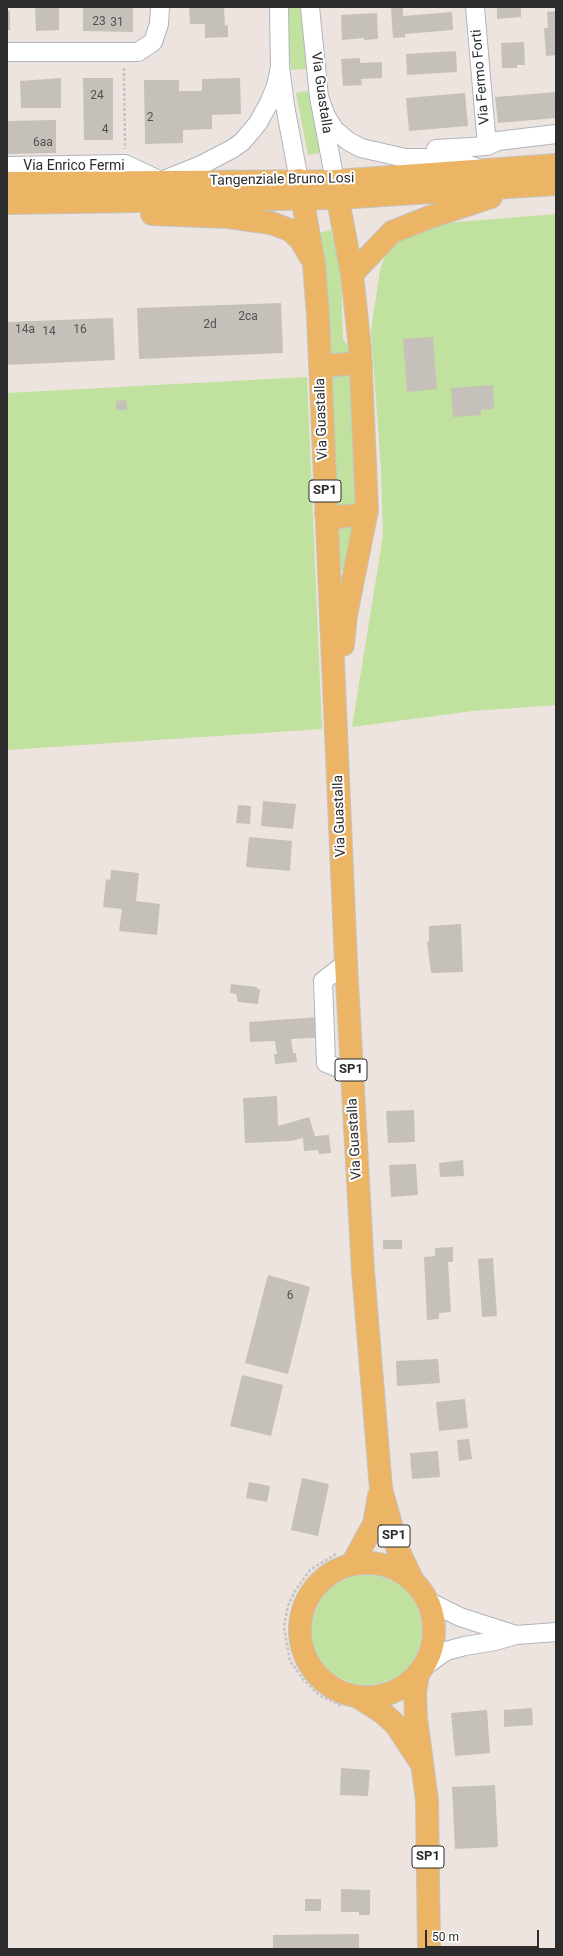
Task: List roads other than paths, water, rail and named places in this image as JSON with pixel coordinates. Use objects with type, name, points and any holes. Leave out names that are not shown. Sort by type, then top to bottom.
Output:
[{"type":"main road","name":"Tangenziale Bruno Losi","points":[[336,190],[484,170],[556,165]]},
{"type":"main road","name":"Tangenziale Bruno Losi","points":[[7,183],[160,181],[336,190],[514,188],[556,184]]},
{"type":"main road","points":[[352,274],[392,232],[430,217],[514,188]]},
{"type":"main road","name":"Tangenziale Bruno Losi","points":[[12,206],[300,189]]},
{"type":"main road","name":"Via Guastalla","points":[[300,189],[314,264],[320,366],[351,1073],[363,1271],[381,1489],[398,1550],[413,1581]]},
{"type":"main road","name":"Via Guastalla","points":[[335,717],[346,615],[367,510],[361,363],[352,274],[336,190]]},
{"type":"main road","name":"Via Guastalla","points":[[85,201],[139,213],[228,217],[271,223],[290,230],[300,239],[314,264]]},
{"type":"main road","points":[[320,366],[361,363]]},
{"type":"main road","points":[[326,514],[339,517],[356,515],[367,510]]},
{"type":"main road","name":"Via Guastalla","points":[[346,1557],[374,1524],[381,1489]]},
{"type":"main road","points":[[353,1703],[391,1694],[406,1686],[421,1670],[433,1645],[434,1622],[428,1600],[413,1581],[395,1569],[346,1557],[333,1572],[316,1585],[305,1603],[300,1623],[301,1644],[308,1663],[321,1680],[353,1703],[383,1713],[396,1725],[422,1765]]},
{"type":"main road","name":"SP1","points":[[421,1670],[415,1691],[416,1718],[426,1800],[429,1949]]},
{"type":"street","points":[[7,52],[138,52],[153,42],[160,24],[160,7]]},
{"type":"street","name":"Via Guastalla","points":[[279,7],[280,67],[285,106],[300,189]]},
{"type":"street","name":"Via Guastalla","points":[[310,7],[319,97],[336,190]]},
{"type":"street","name":"Via Fermo Forti","points":[[475,7],[487,146]]},
{"type":"street","points":[[160,181],[201,165],[232,149],[242,142],[258,123],[269,103],[276,86],[280,67]]},
{"type":"street","points":[[319,97],[326,116],[334,129],[348,141],[377,153],[405,158],[450,158],[484,170]]},
{"type":"street","points":[[377,153],[487,146],[498,141],[556,134]]},
{"type":"street","name":"Via Enrico Fermi","points":[[7,166],[125,164],[160,181]]},
{"type":"street","points":[[428,1600],[460,1617],[516,1635]]},
{"type":"street","points":[[421,1670],[446,1651],[516,1635],[556,1632]]}]
